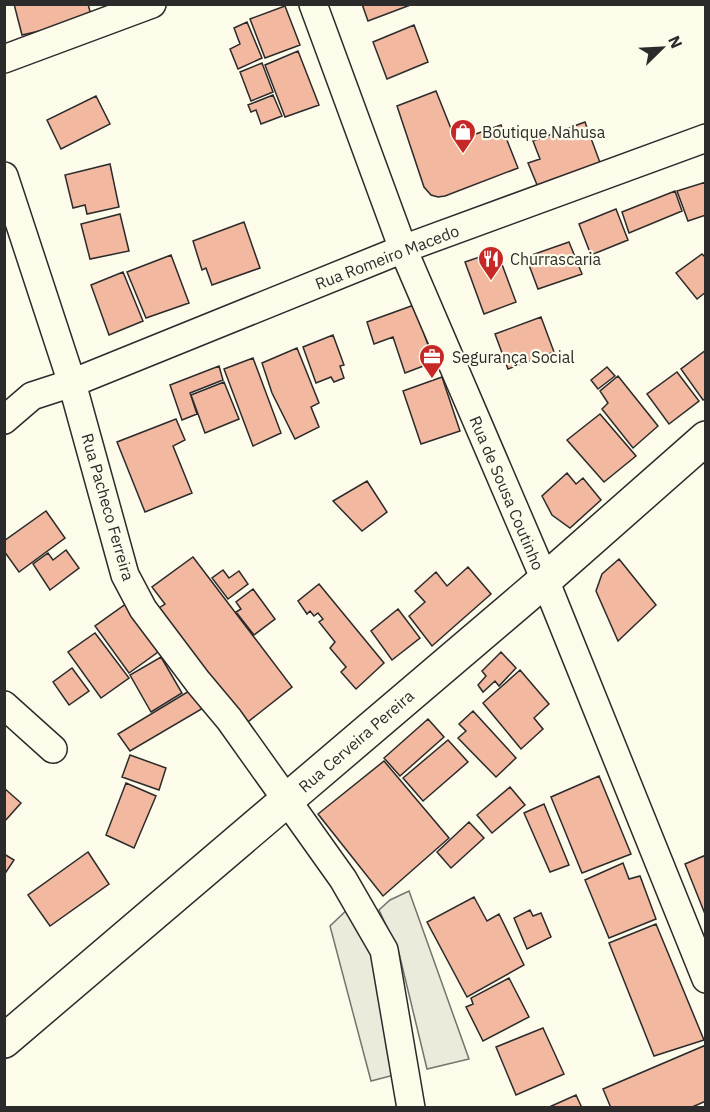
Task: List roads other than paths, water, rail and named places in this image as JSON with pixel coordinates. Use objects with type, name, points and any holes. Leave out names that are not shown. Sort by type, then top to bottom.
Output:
[{"type":"main road","name":"Rua Cerveira Pereira","points":[[4,1041],[702,448]]},
{"type":"street","points":[[4,59],[152,4]]},
{"type":"street","name":"Rua de Sousa Coutinho","points":[[313,4],[403,249],[545,580],[702,962]]},
{"type":"street","name":"Rua Romeiro Macedo","points":[[4,420],[32,396],[72,383],[403,249],[705,138]]},
{"type":"street","name":"Rua Pacheco Ferreira","points":[[4,176],[72,383],[125,575],[143,609],[229,719],[343,879],[384,950],[411,1107]]},
{"type":"street","points":[[4,705],[52,749]]},
{"type":"place","name":"Boutique Nahusa","points":[[463,155]]},
{"type":"place","name":"Churrascaria","points":[[491,282]]},
{"type":"place","name":"Segurança Social","points":[[432,380]]}]
